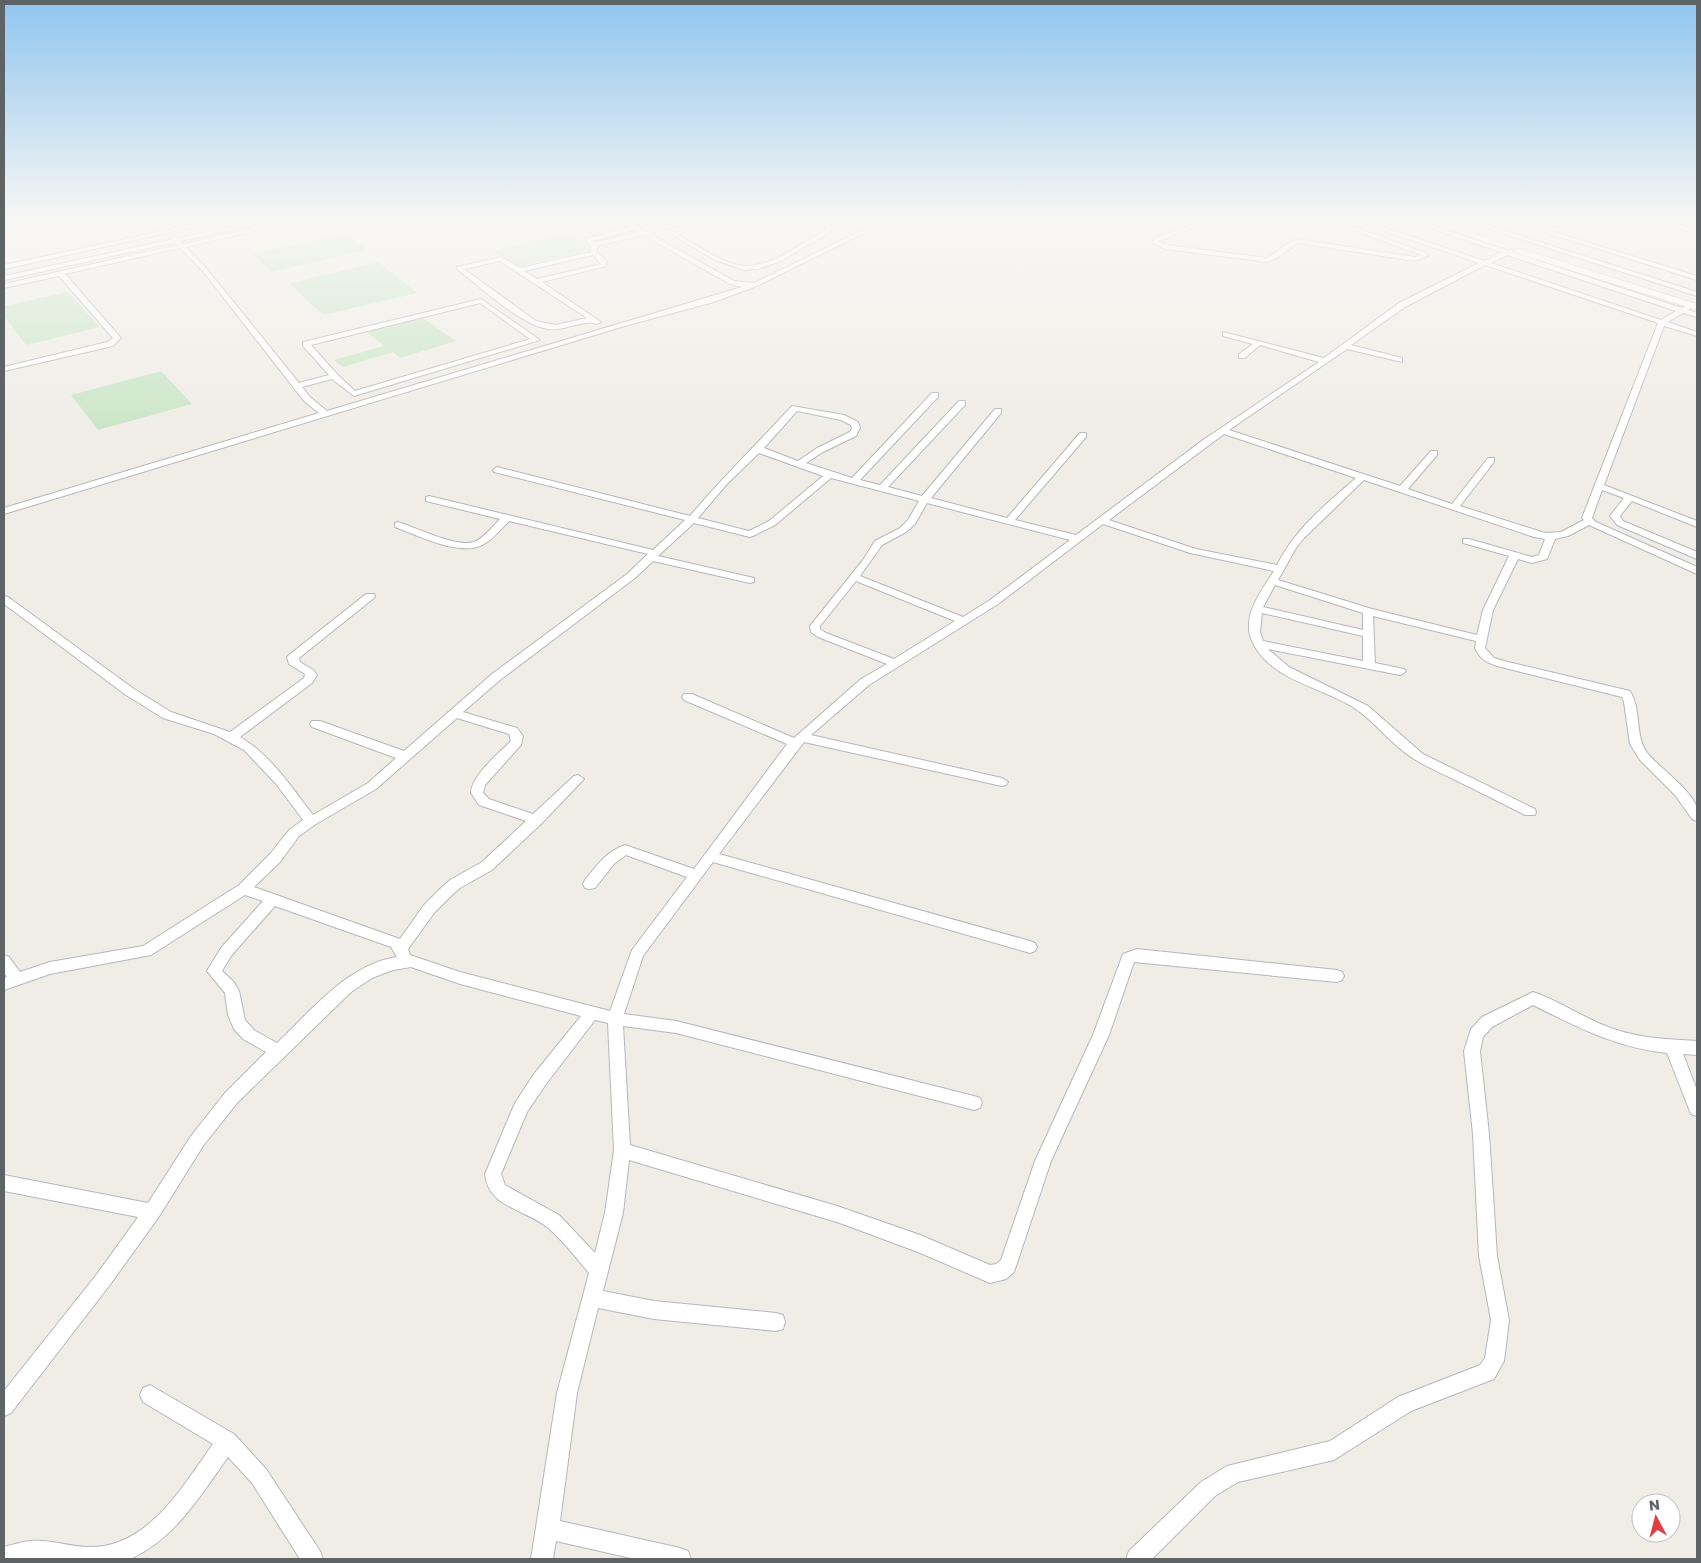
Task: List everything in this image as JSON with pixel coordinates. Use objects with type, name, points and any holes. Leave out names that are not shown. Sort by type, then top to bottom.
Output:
[{"type":"main road","points":[[1659,295],[1692,306]]},
{"type":"street","points":[[4,369],[110,344],[117,338],[79,295]]},
{"type":"street","points":[[225,295],[307,399],[326,414]]},
{"type":"street","points":[[495,295],[533,323],[543,327],[557,328],[593,319]]},
{"type":"street","points":[[557,295],[607,329]]},
{"type":"street","points":[[4,512],[607,329],[727,295]]},
{"type":"street","points":[[542,1559],[567,1393],[614,1214],[622,1150],[615,1019],[637,954],[797,740],[865,682],[994,602],[1224,431],[1402,305],[1421,295]]},
{"type":"street","points":[[1582,295],[1697,334]]},
{"type":"street","points":[[481,301],[536,340],[354,394],[334,376],[306,344],[481,301]]},
{"type":"street","points":[[1589,521],[1587,518],[1662,322],[1692,306],[1697,315]]},
{"type":"street","points":[[1226,334],[1325,361]]},
{"type":"street","points":[[1242,356],[1258,343]]},
{"type":"street","points":[[1345,346],[1399,360]]},
{"type":"street","points":[[291,378],[328,369]]},
{"type":"street","points":[[297,386],[334,376]]},
{"type":"street","points":[[853,482],[935,395]]},
{"type":"street","points":[[882,488],[962,403]]},
{"type":"street","points":[[4,960],[10,981],[50,968],[146,951],[244,889],[275,858],[294,833],[311,820],[324,815],[372,786],[496,677],[631,576],[691,520],[724,482],[797,407],[848,419],[855,424],[853,434],[820,450],[799,464]]},
{"type":"street","points":[[895,662],[834,640],[815,630],[815,626],[867,562],[878,543],[904,530],[912,522],[925,499],[998,412]]},
{"type":"street","points":[[1224,431],[1361,478],[1550,538],[1560,536],[1589,521]]},
{"type":"street","points":[[1008,520],[1083,435]]},
{"type":"street","points":[[758,449],[853,482],[1079,539]]},
{"type":"street","points":[[1401,491],[1434,453]]},
{"type":"street","points":[[1454,508],[1491,460]]},
{"type":"street","points":[[497,470],[747,534],[755,533],[772,522],[829,475]]},
{"type":"street","points":[[1361,478],[1326,509],[1292,546],[1280,569],[1262,596],[1257,609],[1253,629],[1259,644],[1265,653],[1281,667],[1356,703],[1372,714],[1407,750],[1418,757],[1530,812]]},
{"type":"street","points":[[1599,486],[1697,524]]},
{"type":"street","points":[[1630,497],[1615,516],[1620,523],[1697,556]]},
{"type":"street","points":[[429,499],[750,580]]},
{"type":"street","points":[[398,526],[456,544],[471,546],[483,540],[507,518]]},
{"type":"street","points":[[1102,521],[1194,551],[1280,569]]},
{"type":"street","points":[[1589,521],[1697,571]]},
{"type":"street","points":[[1466,541],[1532,560],[1542,557],[1550,538]]},
{"type":"street","points":[[1514,556],[1488,610],[1480,648],[1483,654],[1490,660],[1501,664],[1626,694],[1630,702],[1636,744],[1644,757],[1679,792],[1697,816]]},
{"type":"street","points":[[854,577],[964,620]]},
{"type":"street","points":[[1272,581],[1368,611],[1482,639]]},
{"type":"street","points":[[231,738],[308,680],[311,675],[295,664],[293,657],[370,596]]},
{"type":"street","points":[[4,599],[130,692],[167,715],[218,731],[248,747],[281,782],[311,820]]},
{"type":"street","points":[[1257,609],[1368,634]]},
{"type":"street","points":[[1368,611],[1369,665]]},
{"type":"street","points":[[1259,644],[1400,671]]},
{"type":"street","points":[[688,697],[797,740],[1002,782]]},
{"type":"street","points":[[454,713],[513,731],[517,736],[517,742],[482,779],[476,791],[478,797],[484,802],[537,820]]},
{"type":"street","points":[[316,724],[404,756]]},
{"type":"street","points":[[4,1406],[103,1280],[152,1212],[197,1140],[232,1098],[278,1051],[346,988],[367,974],[391,964],[402,955],[429,909],[447,891],[487,866],[578,779]]},
{"type":"street","points":[[590,884],[619,852],[624,850],[697,875]]},
{"type":"street","points":[[711,857],[1030,947]]},
{"type":"street","points":[[244,889],[396,943],[402,955],[411,961],[460,978],[615,1019],[676,1027],[974,1102]]},
{"type":"street","points":[[272,900],[226,952],[214,971],[219,979],[230,986],[234,994],[236,1017],[241,1026],[251,1037],[278,1051]]},
{"type":"street","points":[[622,1150],[837,1214],[920,1244],[990,1274],[1000,1273],[1008,1266],[1043,1161],[1101,1034],[1128,958],[1137,955],[1337,976]]},
{"type":"street","points":[[1137,1559],[1208,1489],[1234,1474],[1334,1450],[1404,1404],[1487,1372],[1494,1361],[1500,1320],[1488,1256],[1481,1134],[1472,1052],[1476,1034],[1487,1022],[1533,998],[1591,1027],[1621,1038],[1653,1046],[1697,1048]]},
{"type":"street","points":[[592,1013],[540,1079],[521,1108],[493,1174],[494,1184],[499,1191],[553,1221],[599,1270]]},
{"type":"street","points":[[1672,1047],[1697,1109]]},
{"type":"street","points":[[4,1183],[152,1212]]},
{"type":"street","points":[[592,1298],[654,1310],[776,1322]]},
{"type":"street","points":[[150,1395],[227,1441],[259,1476],[312,1559]]},
{"type":"street","points":[[4,1558],[32,1550],[92,1558],[110,1557],[137,1546],[156,1532],[183,1502],[227,1441]]},
{"type":"street","points":[[548,1529],[680,1559]]},
{"type":"green space","points":[[55,295],[71,295],[100,327],[26,345],[4,316],[4,306]]},
{"type":"green space","points":[[302,295],[409,295],[323,315]]},
{"type":"green space","points":[[420,316],[456,341],[400,358],[393,352],[343,367],[334,360],[384,346],[366,331]]},
{"type":"green space","points":[[161,371],[192,404],[98,430],[71,395]]}]
